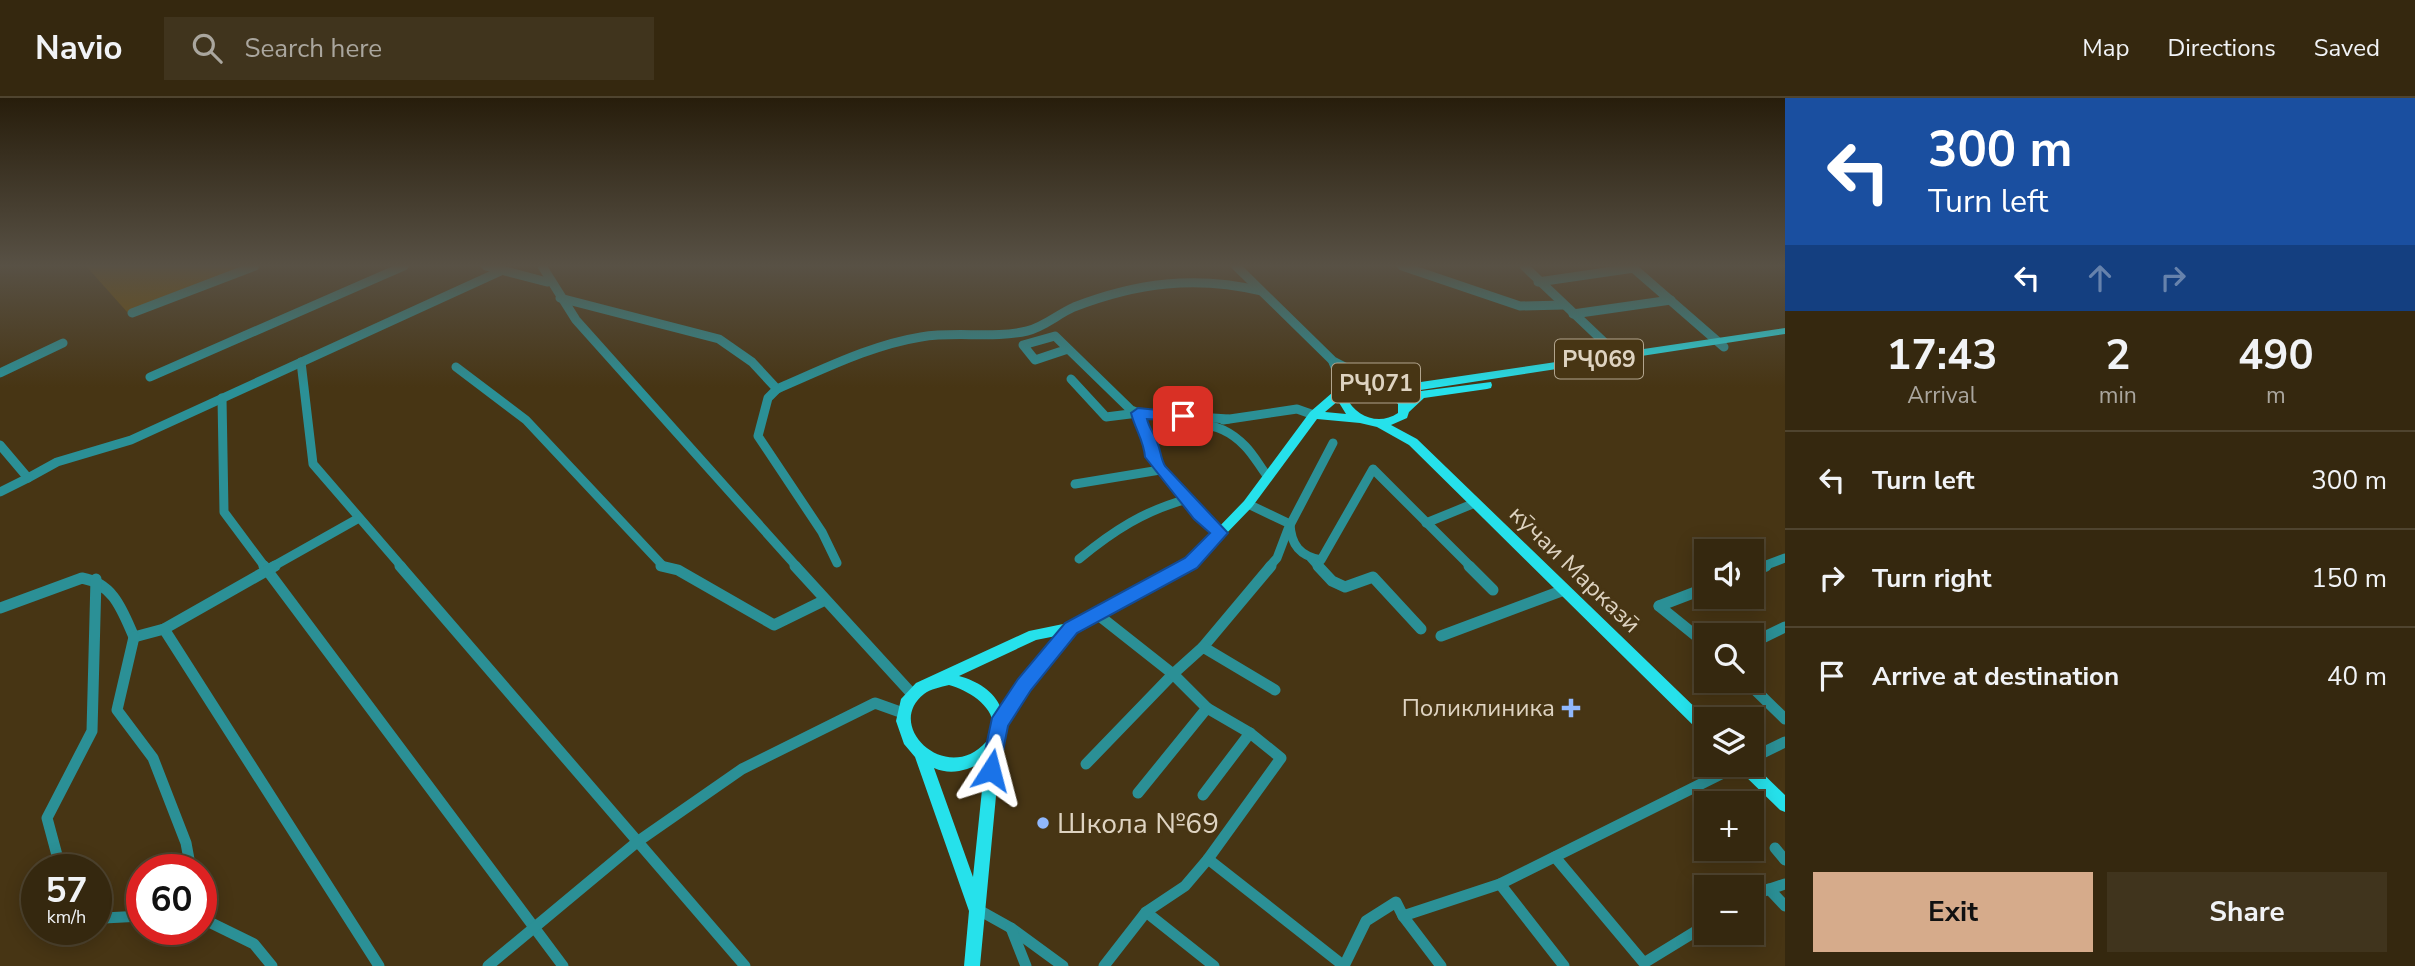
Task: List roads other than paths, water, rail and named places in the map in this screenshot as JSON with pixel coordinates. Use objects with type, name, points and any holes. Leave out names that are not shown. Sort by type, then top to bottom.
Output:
[{"type":"main road","name":"РҶ069","points":[[1378,384],[1414,387],[1622,359],[1785,331]]},
{"type":"main road","name":"РҶ069","points":[[1720,344],[1785,340]]},
{"type":"main road","name":"РҶ069","points":[[1404,412],[1422,395],[1622,359]]},
{"type":"main road","name":"РҶ071","points":[[1357,382],[1378,384],[1401,397],[1404,412],[1390,423],[1380,424],[1361,419],[1343,403],[1343,391],[1357,382]]},
{"type":"main road","points":[[976,909],[922,756],[906,737],[903,713],[916,691],[1034,635],[1071,628],[1191,563],[1248,504],[1314,415],[1343,391]]},
{"type":"main road","points":[[1404,412],[1413,442]]},
{"type":"main road","points":[[1314,415],[1361,419]]},
{"type":"main road","points":[[1380,424],[1413,442]]},
{"type":"main road","name":"кӯчаи Марказӣ","points":[[1413,442],[1694,716]]},
{"type":"main road","points":[[971,966],[994,742],[999,723],[1025,684],[1071,628]]},
{"type":"main road","points":[[916,691],[949,679],[978,687],[996,710],[999,723]]},
{"type":"main road","points":[[922,756],[937,763],[954,765],[977,758],[994,742]]},
{"type":"main road","points":[[1755,777],[1785,805]]},
{"type":"street","points":[[132,313],[149,307]]},
{"type":"street","points":[[150,377],[310,307]]},
{"type":"street","points":[[0,492],[57,462],[131,440],[423,307]]},
{"type":"street","points":[[568,307],[722,480],[823,601],[916,691]]},
{"type":"street","points":[[593,307],[719,339],[752,362],[777,389]]},
{"type":"street","points":[[837,563],[822,532],[758,436],[768,398],[777,389],[852,357],[907,339],[943,334],[1030,331],[1075,307]]},
{"type":"street","points":[[1277,307],[1333,361],[1378,384]]},
{"type":"street","points":[[1565,307],[1622,359]]},
{"type":"street","points":[[1573,314],[1625,307]]},
{"type":"street","points":[[1678,307],[1720,344]]},
{"type":"street","points":[[0,373],[63,343]]},
{"type":"street","points":[[1068,349],[1131,410],[1138,413]]},
{"type":"street","points":[[1333,361],[1343,391]]},
{"type":"street","points":[[301,362],[313,464],[746,966]]},
{"type":"street","points":[[456,367],[526,419],[662,567],[678,570],[774,625],[823,601]]},
{"type":"street","points":[[1071,379],[1106,417],[1138,413],[1228,419]]},
{"type":"street","points":[[222,398],[224,512],[563,966]]},
{"type":"street","points":[[1152,444],[1164,432],[1180,424],[1207,424],[1297,409],[1314,415]]},
{"type":"street","points":[[1138,413],[1142,429],[1152,444],[1152,457],[1160,470],[1188,499],[1199,515],[1220,533]]},
{"type":"street","points":[[1207,424],[1230,433],[1246,446],[1253,461],[1268,477]]},
{"type":"street","points":[[1086,764],[1173,674],[1203,647],[1277,558],[1290,524],[1333,443]]},
{"type":"street","points":[[0,445],[28,478]]},
{"type":"street","points":[[1311,558],[1321,560],[1373,469],[1493,590]]},
{"type":"street","points":[[1075,484],[1160,470]]},
{"type":"street","points":[[1079,559],[1132,516],[1157,506],[1188,499]]},
{"type":"street","points":[[1426,523],[1475,503]]},
{"type":"street","points":[[1248,504],[1290,524]]},
{"type":"street","points":[[134,637],[164,629],[359,518]]},
{"type":"street","points":[[1290,524],[1290,540],[1297,550],[1311,558],[1330,579],[1346,588],[1354,588],[1373,577],[1420,629]]},
{"type":"street","points":[[1764,566],[1785,558]]},
{"type":"street","points":[[0,608],[82,578],[96,579],[113,590],[134,637],[117,710],[153,758],[188,854]]},
{"type":"street","points":[[57,854],[47,818],[92,731],[96,579]]},
{"type":"street","points":[[1441,636],[1564,590]]},
{"type":"street","points":[[1694,593],[1659,606],[1694,634]]},
{"type":"street","points":[[1097,614],[1173,674],[1207,708],[1250,733],[1281,758],[1208,859],[1185,886],[1146,912],[1104,966]]},
{"type":"street","points":[[1764,638],[1785,628]]},
{"type":"street","points":[[164,629],[379,966]]},
{"type":"street","points":[[1203,647],[1275,690]]},
{"type":"street","points":[[1758,693],[1785,719]]},
{"type":"street","points":[[488,966],[637,842],[742,769],[875,703],[903,713]]},
{"type":"street","points":[[1138,793],[1207,708]]},
{"type":"street","points":[[1203,795],[1250,733]]},
{"type":"street","points":[[1764,752],[1785,742]]},
{"type":"street","points":[[1403,916],[1500,884],[1718,777]]},
{"type":"street","points":[[1775,848],[1785,860]]},
{"type":"street","points":[[1555,857],[1644,963],[1694,932]]},
{"type":"street","points":[[1208,859],[1344,966],[1366,921],[1396,902],[1403,916],[1441,966]]},
{"type":"street","points":[[1500,884],[1564,966]]},
{"type":"street","points":[[1764,891],[1785,884]]},
{"type":"street","points":[[1769,889],[1785,906]]},
{"type":"street","points":[[976,909],[1011,928],[1063,966]]},
{"type":"street","points":[[1146,912],[1214,966]]},
{"type":"street","points":[[217,926],[254,944],[272,966]]},
{"type":"street","points":[[1011,928],[1026,966]]},
{"type":"place","name":"Поликлиника","points":[[1571,708]]},
{"type":"place","name":"Школа №69","points":[[1043,823]]}]
